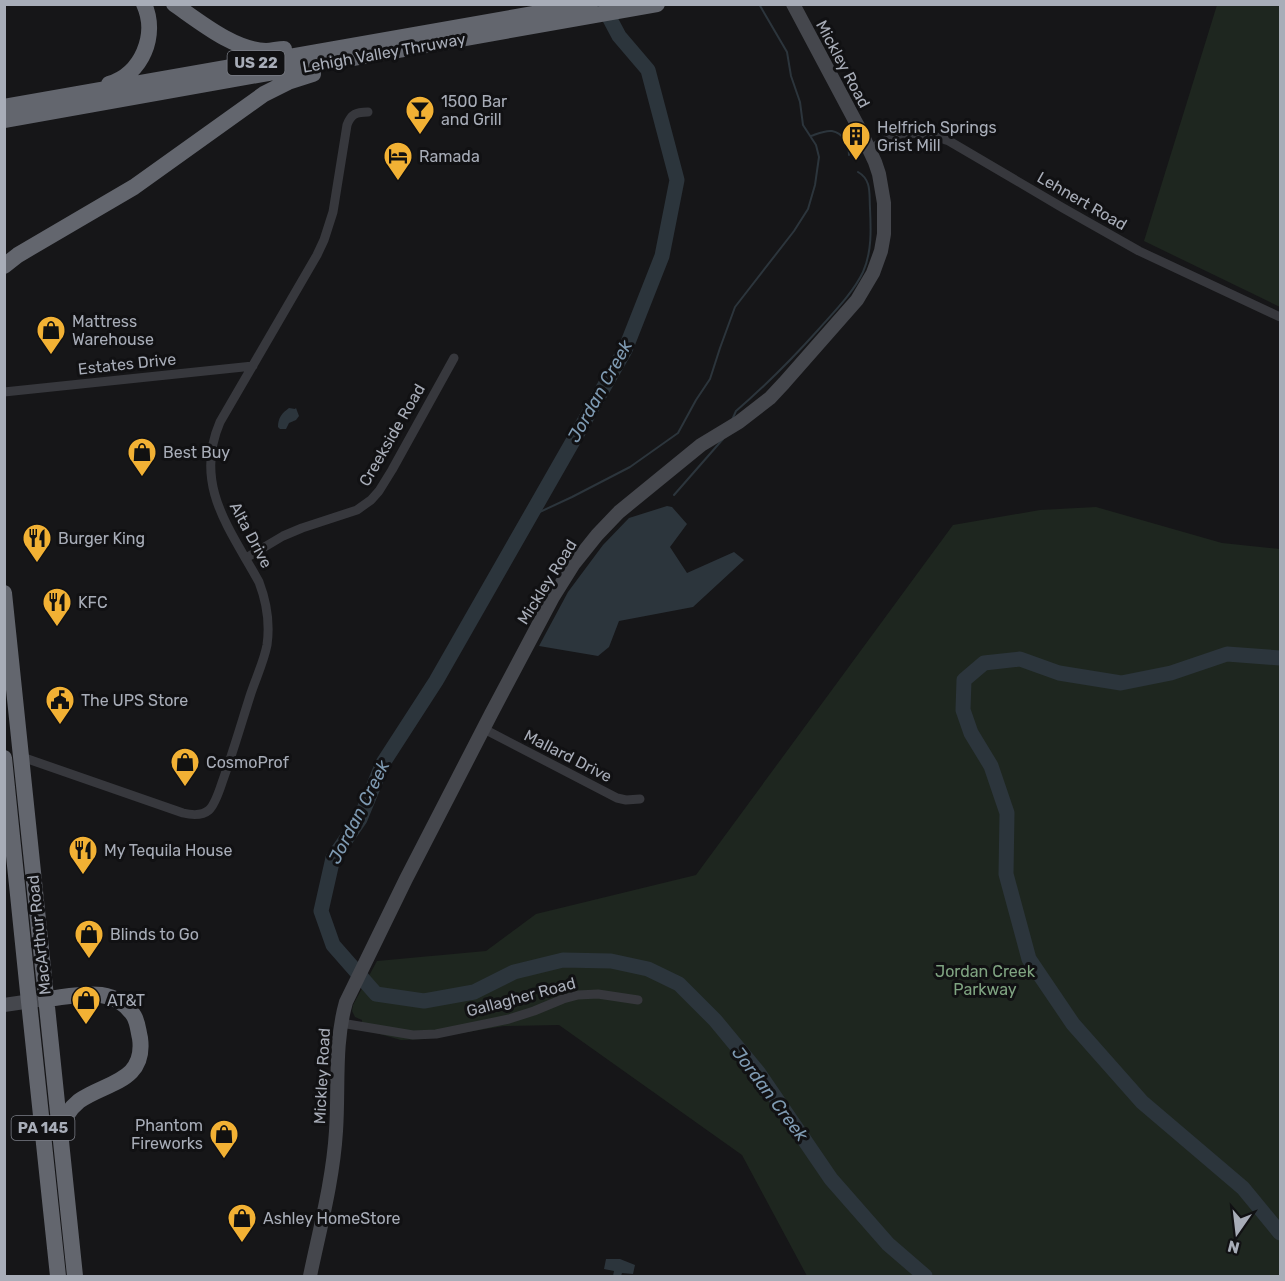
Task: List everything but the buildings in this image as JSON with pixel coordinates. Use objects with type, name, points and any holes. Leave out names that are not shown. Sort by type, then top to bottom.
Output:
[{"type":"highway","points":[[69,96],[117,81],[137,64],[144,54],[148,35],[148,17],[144,4]]},
{"type":"highway","points":[[174,4],[232,41],[266,51],[443,30]]},
{"type":"highway","name":"Lehigh Valley Thruway","points":[[4,120],[358,58],[537,20],[590,4]]},
{"type":"highway","name":"Lehigh Valley Thruway","points":[[4,107],[443,30],[649,6]]},
{"type":"highway","points":[[4,267],[18,255],[134,187],[264,94],[288,82],[358,58]]},
{"type":"highway","name":"MacArthur Road","points":[[4,593],[75,1276]]},
{"type":"highway","name":"MacArthur Road","points":[[4,758],[58,1276]]},
{"type":"highway","points":[[46,999],[95,993],[114,998],[122,1002],[135,1017],[141,1046],[132,1071],[120,1081],[80,1101],[67,1114],[60,1132]]},
{"type":"street","name":"Mickley Road","points":[[310,1276],[332,1167],[336,1130],[340,1023],[346,1002],[406,879],[553,597],[585,550],[619,512],[701,446],[739,422],[770,398],[857,300],[870,280],[881,251],[884,234],[885,216],[879,174],[869,150],[793,4]]},
{"type":"street","name":"Alta Drive","points":[[22,757],[183,813],[191,815],[209,811],[213,805],[267,647],[268,625],[264,594],[219,507],[213,490],[211,448],[218,428],[317,255],[333,212],[345,134],[350,118],[356,113],[368,112]]},
{"type":"street","name":"Lehnert Road","points":[[869,150],[879,142],[903,133],[928,134],[949,141],[1139,250],[1281,317]]},
{"type":"street","name":"Creekside Road","points":[[246,558],[283,536],[357,510],[371,500],[384,484],[454,358]]},
{"type":"street","name":"Estates Drive","points":[[4,392],[253,366]]},
{"type":"street","name":"Mallard Drive","points":[[484,729],[617,798],[640,799]]},
{"type":"street","name":"Gallagher Road","points":[[340,1023],[413,1035],[435,1034],[509,1019],[578,995],[598,994],[638,1000]]},
{"type":"street","points":[[4,1005],[46,999]]},
{"type":"green space","points":[[1217,5],[1280,5],[1280,307],[1144,241]]},
{"type":"green space","name":"Jordan Creek Parkway","points":[[1096,507],[1222,543],[1280,549],[1280,1276],[807,1276],[742,1155],[559,1025],[504,1026],[425,1039],[401,1040],[362,1029],[362,1020],[355,1017],[352,1011],[353,1005],[377,961],[486,951],[536,914],[696,875],[953,525],[1040,510]]},
{"type":"shaded area","points":[[289,408],[296,408],[299,416],[289,423],[286,429],[280,429],[278,427],[280,418]]},
{"type":"shaded area","points":[[667,506],[672,507],[687,524],[670,547],[687,573],[734,552],[744,560],[693,607],[619,621],[609,647],[598,656],[539,646],[568,592],[603,545],[629,518]]},
{"type":"shaded area","points":[[606,1259],[620,1259],[635,1265],[633,1274],[622,1273],[621,1276],[613,1276],[614,1271],[604,1269]]},
{"type":"waterway","name":"Jordan Creek","points":[[602,4],[619,36],[648,70],[677,180],[662,256],[625,350],[436,681],[383,763],[360,819],[333,858],[321,911],[333,945],[376,994],[424,1001],[474,992],[514,972],[563,960],[611,961],[648,969],[679,984],[715,1020],[758,1072],[831,1179],[888,1244],[925,1276]]},
{"type":"waterway","points":[[529,517],[630,467],[678,433],[710,379],[735,307],[794,231],[808,209],[815,185],[819,157],[816,145],[803,125],[800,102],[791,76],[787,52],[759,4]]},
{"type":"waterway","points":[[811,136],[827,131],[836,132],[845,140],[849,155]]},
{"type":"waterway","points":[[732,420],[736,411],[788,362],[836,310],[854,288],[863,272],[868,257],[871,224],[868,183],[858,172]]},
{"type":"waterway","points":[[674,495],[723,439]]},
{"type":"waterway","name":"Jordan Creek","points":[[1280,658],[1227,654],[1171,673],[1121,683],[1059,673],[1020,659],[984,663],[964,680],[963,710],[971,733],[991,766],[1007,813],[1006,874],[1029,959],[1073,1024],[1142,1102],[1243,1188],[1280,1233]]},
{"type":"place","name":"1500 Bar and Grill","points":[[420,136]]},
{"type":"place","name":"Helfrich Springs Grist Mill","points":[[856,162]]},
{"type":"place","name":"Ramada","points":[[398,182]]},
{"type":"place","name":"Mattress Warehouse","points":[[51,356]]},
{"type":"place","name":"Best Buy","points":[[142,478]]},
{"type":"place","name":"Burger King","points":[[37,564]]},
{"type":"place","name":"KFC","points":[[57,628]]},
{"type":"place","name":"The UPS Store","points":[[60,726]]},
{"type":"place","name":"CosmoProf","points":[[185,788]]},
{"type":"place","name":"My Tequila House","points":[[83,876]]},
{"type":"place","name":"Blinds to Go","points":[[89,960]]},
{"type":"place","name":"AT&T","points":[[86,1026]]},
{"type":"place","name":"Phantom Fireworks","points":[[224,1160]]},
{"type":"place","name":"Ashley HomeStore","points":[[242,1244]]}]
